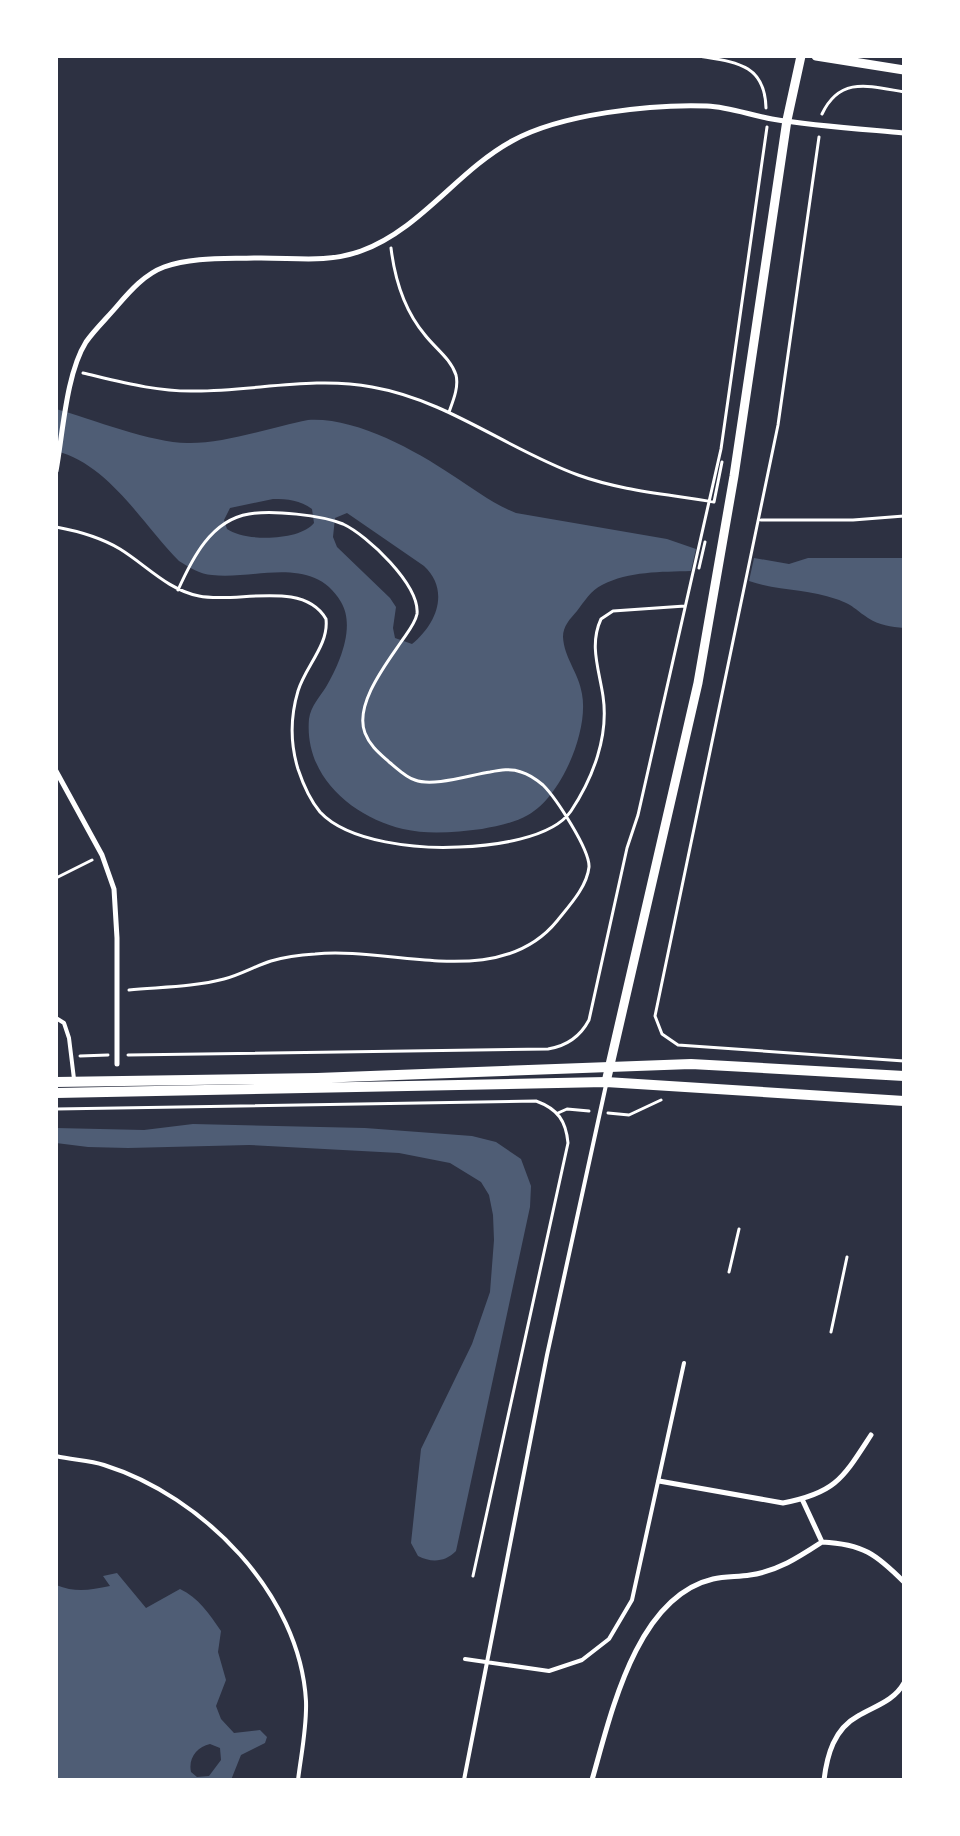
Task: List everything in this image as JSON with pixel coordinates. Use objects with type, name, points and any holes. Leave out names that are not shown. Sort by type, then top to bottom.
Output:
[{"type":"main road","points":[[56,1082],[302,1078],[691,1064],[904,1076]]},
{"type":"main road","points":[[56,1093],[606,1082],[904,1101]]},
{"type":"street","points":[[606,1082],[698,683],[739,445],[787,120],[801,56]]},
{"type":"street","points":[[816,56],[904,70]]},
{"type":"street","points":[[56,471],[75,371],[87,341],[129,292],[151,273],[164,267],[221,259],[337,259],[366,249],[414,220],[495,151],[515,139],[586,116],[708,106],[787,120],[904,133]]},
{"type":"street","points":[[56,771],[110,871],[116,909],[117,1064]]},
{"type":"street","points":[[659,1481],[783,1503],[802,1499],[823,1493],[839,1481],[871,1435]]},
{"type":"street","points":[[802,1499],[822,1542]]},
{"type":"street","points":[[592,1780],[613,1708],[652,1621],[664,1607],[694,1585],[787,1565],[822,1542],[868,1551],[878,1556],[904,1582]]},
{"type":"street","points":[[824,1780],[830,1749],[840,1731],[858,1716],[893,1697],[904,1683]]},
{"type":"lane","points":[[56,1018],[64,1023],[69,1038],[74,1093]]},
{"type":"lane","points":[[464,1780],[547,1355],[606,1082]]},
{"type":"lane","points":[[465,1659],[549,1671],[582,1660],[609,1639],[632,1600],[684,1363]]},
{"type":"lane","points":[[56,1456],[102,1464],[140,1479],[200,1515],[250,1565],[270,1593],[283,1619],[303,1677],[306,1703],[298,1780]]},
{"type":"path","points":[[72,1056],[548,1049],[567,1044],[577,1037],[589,1020],[712,502],[765,145],[766,100],[761,82],[751,70],[738,63],[698,56]]},
{"type":"path","points":[[904,92],[862,85],[846,88],[833,94],[820,124],[793,326],[758,521],[657,999],[657,1026],[668,1040],[693,1047],[904,1061]]},
{"type":"path","points":[[390,237],[400,294],[417,324],[448,361],[456,376],[456,389],[449,412]]},
{"type":"path","points":[[75,371],[132,385],[176,391],[352,384],[389,390],[449,412],[578,475],[626,489],[712,502]]},
{"type":"path","points":[[117,991],[221,980],[277,960],[317,953],[439,961],[478,959],[521,949],[549,931],[571,904],[586,879],[589,863],[566,818],[542,784],[521,772],[512,770],[432,782],[416,781],[372,747],[363,726],[367,699],[417,616],[417,605],[396,569],[355,531],[338,522],[256,513],[231,521],[209,537],[178,590]]},
{"type":"path","points":[[758,521],[904,516]]},
{"type":"path","points":[[56,527],[86,534],[118,548],[178,590],[212,599],[290,597],[309,603],[323,613],[326,633],[299,688],[293,711],[294,757],[306,790],[330,821],[358,834],[419,848],[467,847],[539,834],[556,827],[566,818],[586,782],[602,739],[604,699],[594,647],[601,619],[613,611],[686,606]]},
{"type":"path","points":[[699,568],[705,542]]},
{"type":"path","points":[[56,878],[73,872],[102,854]]},
{"type":"path","points":[[557,1113],[567,1109],[629,1115],[664,1099]]},
{"type":"path","points":[[56,1109],[536,1101],[557,1113],[564,1121],[568,1143],[473,1576]]},
{"type":"path","points":[[729,1272],[739,1229]]},
{"type":"path","points":[[831,1332],[847,1257]]},
{"type":"water","points":[[56,409],[140,435],[187,443],[232,438],[308,420],[326,420],[364,429],[402,445],[516,513],[667,539],[696,549],[691,571],[645,573],[612,580],[591,593],[567,623],[563,633],[564,645],[582,694],[581,726],[570,762],[540,806],[517,820],[482,829],[413,831],[384,823],[350,804],[323,776],[315,759],[310,740],[310,714],[336,668],[344,646],[347,623],[341,602],[329,587],[315,578],[299,574],[282,572],[229,576],[195,570],[179,561],[109,482],[75,458],[56,451]],"holes":[[[273,499],[307,506],[312,509],[314,523],[297,533],[272,538],[246,536],[227,529],[224,520],[230,508]],[[347,513],[424,566],[432,575],[438,596],[434,617],[412,644],[395,638],[396,607],[390,598],[337,547],[333,537],[335,518]]]},
{"type":"water","points":[[754,558],[789,564],[808,558],[904,558],[904,628],[876,622],[847,603],[825,596],[749,581]]},
{"type":"water","points":[[193,1124],[365,1128],[472,1136],[496,1142],[521,1159],[531,1186],[530,1207],[456,1551],[447,1557],[438,1560],[423,1558],[418,1556],[411,1543],[421,1449],[472,1344],[490,1292],[494,1240],[489,1195],[481,1182],[450,1163],[399,1153],[249,1145],[128,1148],[56,1143],[56,1128],[144,1130]]},
{"type":"water","points":[[117,1573],[146,1608],[180,1589],[198,1602],[221,1631],[218,1652],[226,1680],[216,1706],[221,1719],[234,1733],[260,1730],[267,1737],[265,1743],[241,1755],[231,1780],[56,1780],[56,1585],[77,1590],[110,1586],[103,1576]],"holes":[[[210,1744],[220,1748],[221,1760],[209,1776],[197,1777],[191,1772],[192,1758],[197,1750]]]}]
